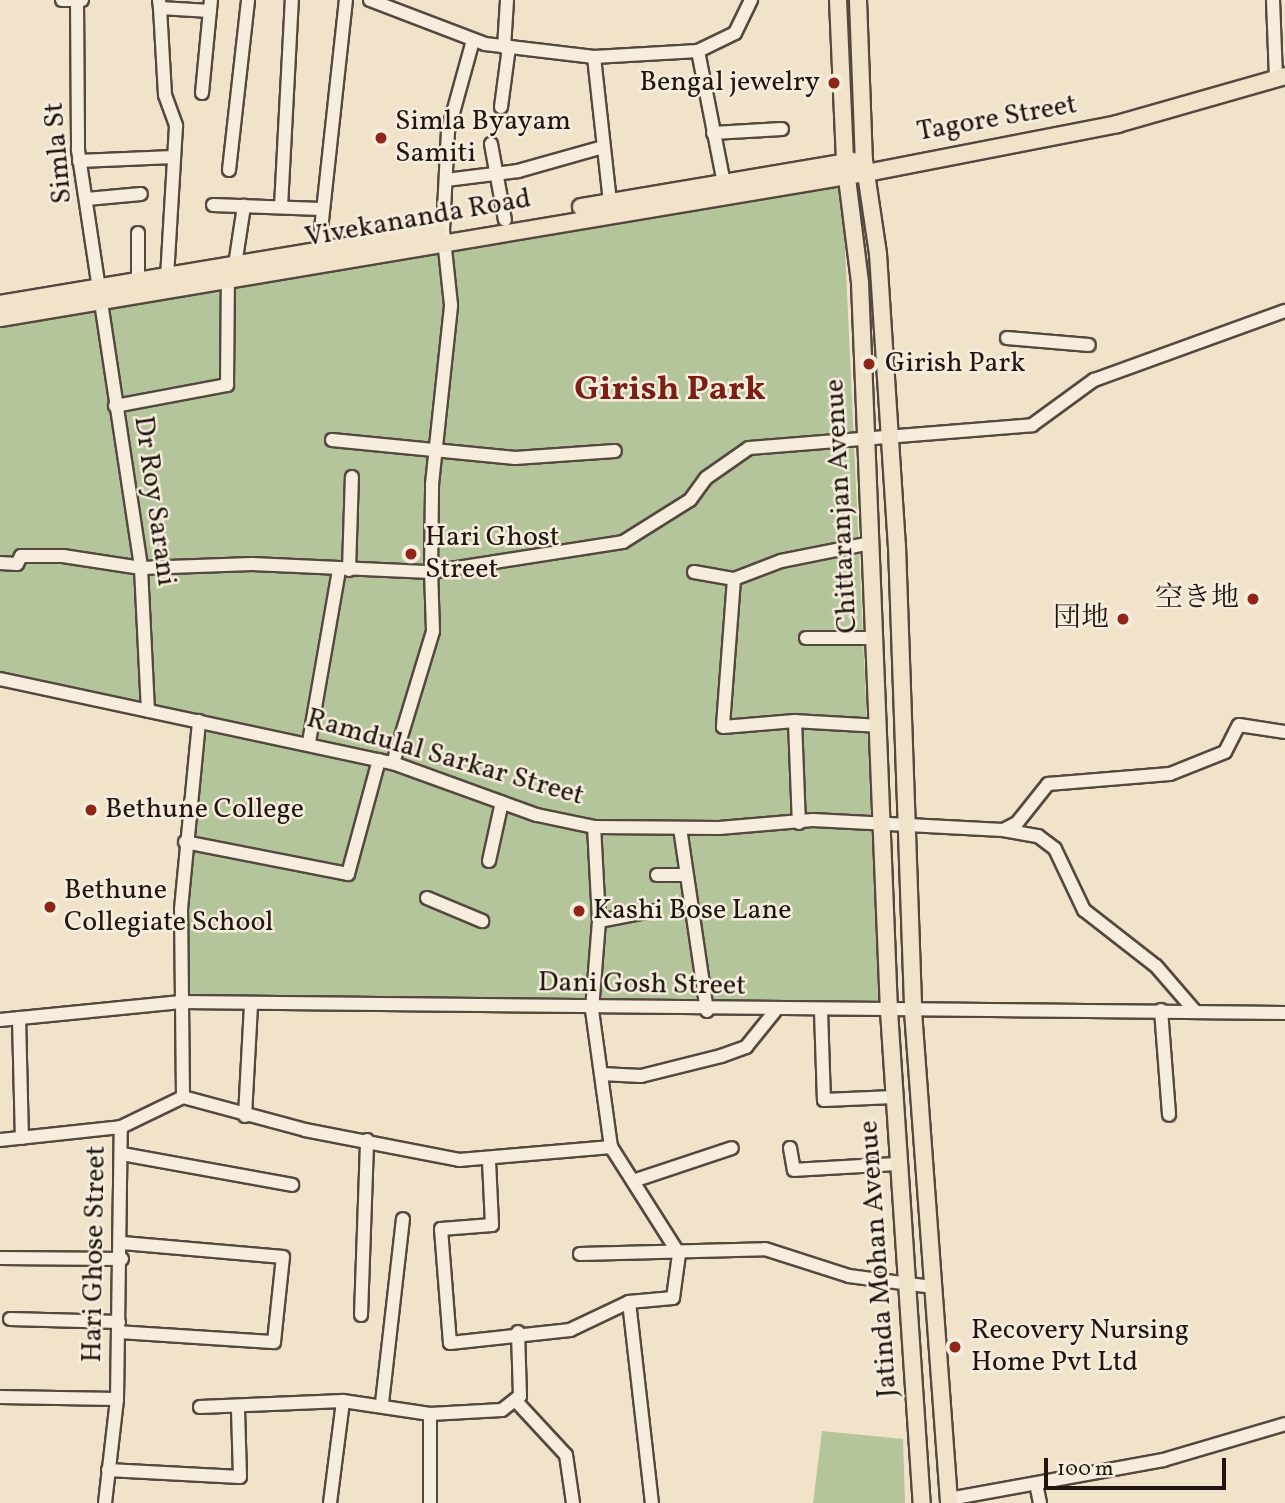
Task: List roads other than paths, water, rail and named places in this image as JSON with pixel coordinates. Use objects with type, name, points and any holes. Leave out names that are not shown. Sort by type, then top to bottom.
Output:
[{"type":"main road","name":"Chittaranjan Avenue","points":[[838,0],[846,169],[860,283],[864,441],[879,726],[889,1011]]},
{"type":"main road","points":[[858,0],[865,166],[878,254],[890,439],[908,825],[913,1011],[949,1501]]},
{"type":"main road","name":"Tagore Street","points":[[846,169],[1117,124],[1280,77]]},
{"type":"main road","name":"Vivekananda Road","points":[[443,235],[505,220],[610,202],[846,169]]},
{"type":"main road","name":"Vivekananda Road","points":[[0,304],[97,294],[846,169]]},
{"type":"main road","name":"Vivekananda Road","points":[[0,318],[138,281],[232,271]]},
{"type":"main road","name":"Jatinda Mohan Avenue","points":[[889,1011],[922,1503]]},
{"type":"street","points":[[62,0],[79,0]]},
{"type":"street","name":"Simla St","points":[[79,0],[79,161],[87,199],[97,294]]},
{"type":"street","points":[[229,170],[248,0]]},
{"type":"street","points":[[281,207],[292,0]]},
{"type":"street","points":[[318,257],[321,209],[346,0]]},
{"type":"street","points":[[370,0],[473,40],[507,47],[594,57],[698,51],[735,33],[751,0]]},
{"type":"street","points":[[501,107],[508,0]]},
{"type":"street","points":[[1273,0],[1280,77]]},
{"type":"street","points":[[167,277],[176,125],[165,95],[159,4],[211,5],[202,93]]},
{"type":"street","points":[[393,763],[433,631],[431,572],[436,448],[451,305],[443,235],[448,131],[473,40]]},
{"type":"street","points":[[698,51],[724,184]]},
{"type":"street","points":[[594,57],[610,202]]},
{"type":"street","points":[[713,133],[782,129]]},
{"type":"street","points":[[491,144],[505,220]]},
{"type":"street","points":[[446,180],[495,173],[603,147]]},
{"type":"street","points":[[79,161],[173,157]]},
{"type":"street","points":[[87,199],[141,194]]},
{"type":"street","points":[[213,205],[321,209]]},
{"type":"street","points":[[115,406],[227,385],[232,271],[244,206]]},
{"type":"street","points":[[138,233],[138,281]]},
{"type":"street","name":"Dr Roy Sarani","points":[[97,294],[141,568],[148,711]]},
{"type":"street","points":[[0,563],[63,556],[141,568],[252,564],[431,572],[608,547],[690,500],[706,478],[748,448],[890,439],[1032,425],[1094,380],[1285,311]]},
{"type":"street","points":[[1007,338],[1089,345]]},
{"type":"street","points":[[332,440],[436,448],[515,458],[615,451]]},
{"type":"street","points":[[309,742],[344,570],[352,477]]},
{"type":"street","points":[[694,572],[734,579],[781,561],[870,543]]},
{"type":"street","points":[[734,579],[723,727],[795,722],[879,726]]},
{"type":"street","points":[[806,638],[875,638]]},
{"type":"street","name":"Ramdulal Sarkar Street","points":[[0,679],[309,742],[393,763],[502,802],[594,827],[680,828],[799,822],[881,823],[1003,830],[1038,836],[1055,849],[1084,910],[1156,966],[1194,1010]]},
{"type":"street","points":[[200,721],[185,842],[181,1002],[183,1097],[245,1116],[489,1161],[611,1147]]},
{"type":"street","points":[[795,722],[799,822]]},
{"type":"street","points":[[1003,830],[1035,805],[1048,784],[1170,774],[1225,752],[1239,725],[1285,732]]},
{"type":"street","points":[[185,842],[348,874],[379,760]]},
{"type":"street","points":[[489,860],[502,802]]},
{"type":"street","points":[[489,1161],[492,1225],[441,1229],[450,1343],[518,1332],[570,1330],[629,1302],[673,1298],[679,1254],[611,1147],[592,1010],[599,921],[594,827]]},
{"type":"street","points":[[680,828],[708,1011]]},
{"type":"street","points":[[657,875],[686,875]]},
{"type":"street","points":[[427,898],[482,921]]},
{"type":"street","points":[[599,921],[652,911]]},
{"type":"street","name":"Dani Gosh Street","points":[[0,1020],[181,1002],[592,1010],[1194,1010],[1285,1013]]},
{"type":"street","points":[[245,1116],[251,1004]]},
{"type":"street","points":[[1161,1010],[1169,1115]]},
{"type":"street","points":[[601,1074],[641,1076],[721,1056],[746,1046],[775,1011]]},
{"type":"street","points":[[821,1011],[824,1100],[894,1097]]},
{"type":"street","points":[[19,1018],[22,1138]]},
{"type":"street","name":"Hari Ghose Street","points":[[105,1503],[117,1399],[123,1243],[121,1127],[183,1097]]},
{"type":"street","points":[[0,1140],[121,1127]]},
{"type":"street","points":[[361,1315],[367,1140]]},
{"type":"street","points":[[790,1148],[794,1170],[899,1164]]},
{"type":"street","points":[[633,1181],[733,1149]]},
{"type":"street","points":[[122,1154],[292,1185]]},
{"type":"street","points":[[382,1403],[403,1219]]},
{"type":"street","points":[[10,1319],[274,1342],[283,1257],[123,1243]]},
{"type":"street","points":[[580,1254],[679,1254],[765,1250],[849,1276],[933,1287]]},
{"type":"street","points":[[0,1258],[122,1259]]},
{"type":"street","points":[[629,1302],[652,1503]]},
{"type":"street","points":[[200,1407],[238,1409],[343,1401],[382,1403],[430,1414],[477,1416],[515,1400],[521,1390],[518,1332]]},
{"type":"street","points":[[0,1397],[117,1399]]},
{"type":"street","points":[[515,1400],[566,1455],[573,1503]]},
{"type":"street","points":[[330,1503],[343,1401]]},
{"type":"street","points":[[108,1470],[240,1477],[238,1409]]},
{"type":"street","points":[[430,1414],[430,1503]]},
{"type":"street","points":[[949,1501],[1163,1460],[1285,1424]]},
{"type":"street","points":[[1036,1485],[1040,1503]]},
{"type":"place","name":"Bengal jewelry","points":[[834,83]]},
{"type":"place","name":"Simla Byayam Samiti","points":[[381,138]]},
{"type":"place","name":"Girish Park","points":[[869,364]]},
{"type":"place","name":"Hari Ghost Street","points":[[411,554]]},
{"type":"place","name":"空き地","points":[[1253,599]]},
{"type":"place","name":"団地","points":[[1123,619]]},
{"type":"place","name":"Bethune College","points":[[91,810]]},
{"type":"place","name":"Bethune Collegiate School","points":[[50,907]]},
{"type":"place","name":"Kashi Bose Lane","points":[[579,911]]},
{"type":"place","name":"Recovery Nursing Home Pvt Ltd","points":[[955,1347]]},
{"type":"district","name":"Girish Park","points":[[670,390]]}]
